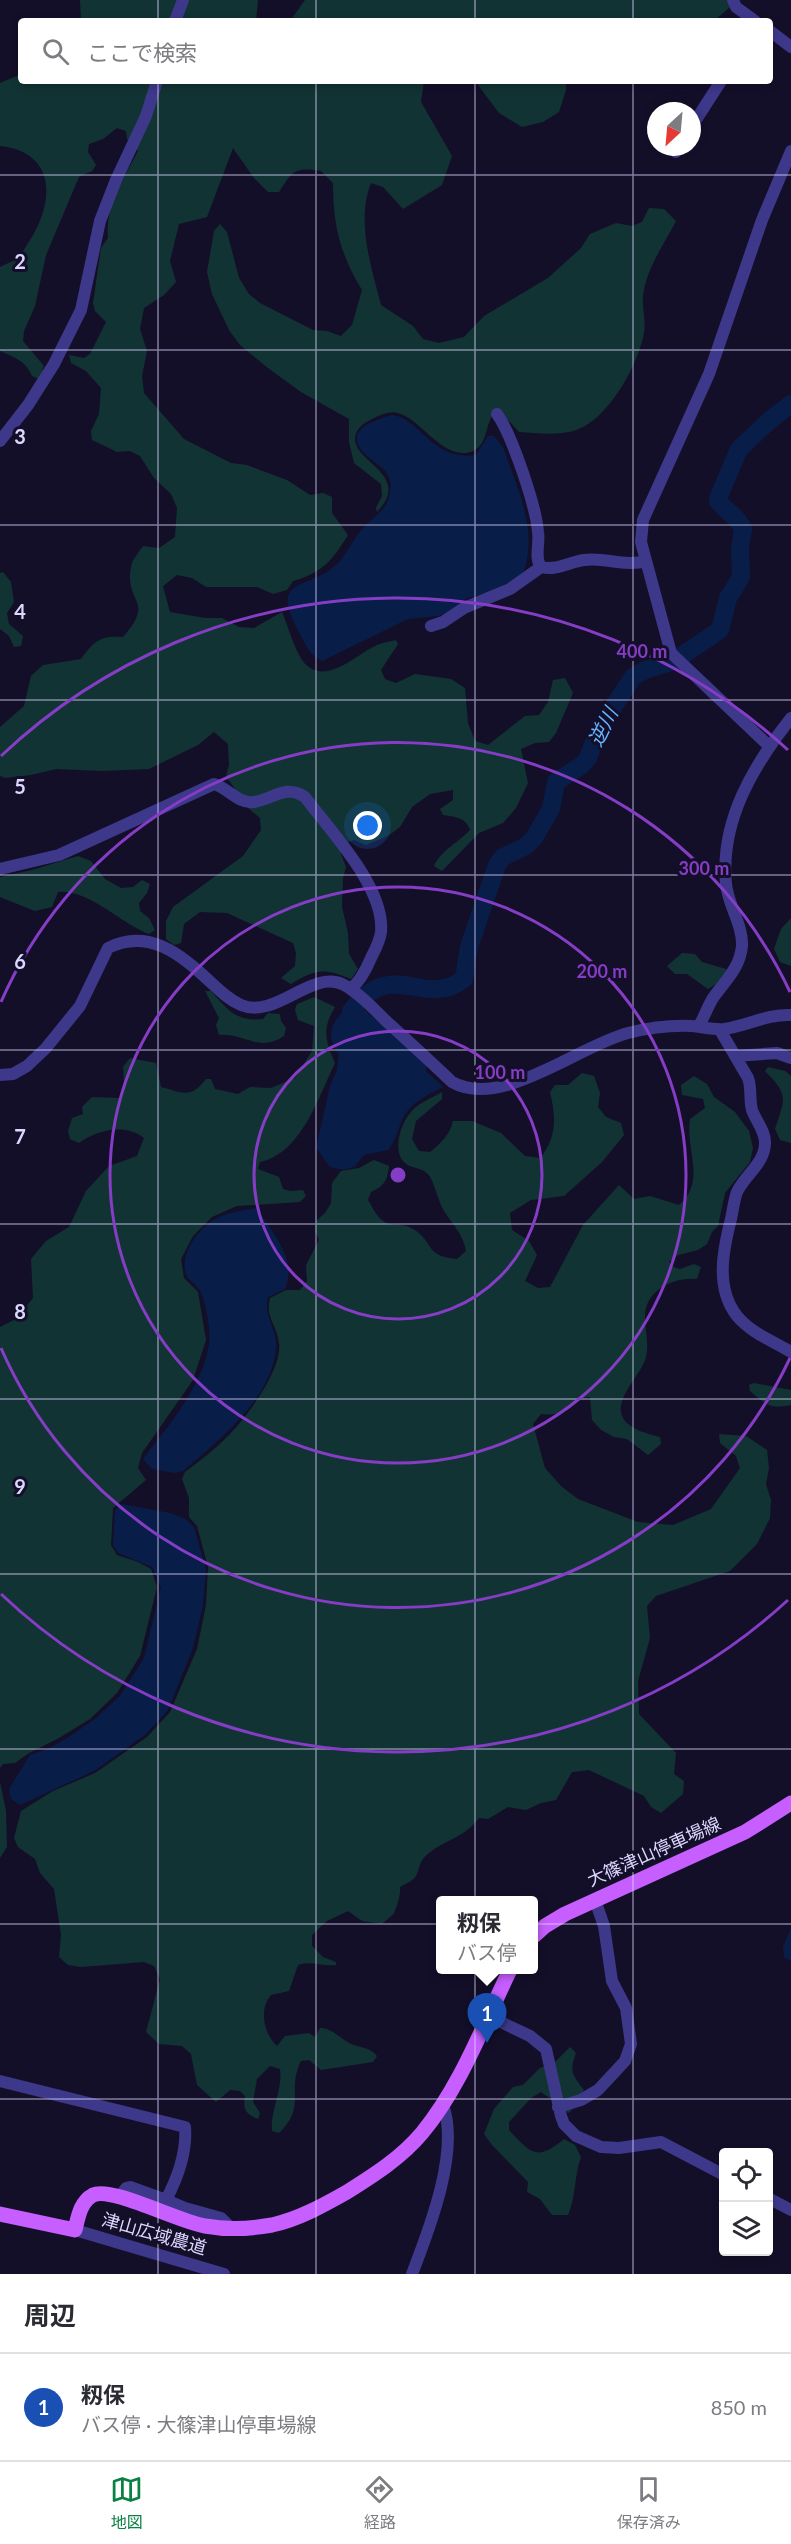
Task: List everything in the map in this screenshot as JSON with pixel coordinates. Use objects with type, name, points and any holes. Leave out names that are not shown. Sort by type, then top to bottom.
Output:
[{"type":"main road","name":"大篠津山停車場線","points":[[538,1932],[544,1926],[595,1900],[745,1832],[791,1803]]},
{"type":"main road","points":[[0,2214],[75,2230],[84,2203],[93,2195],[106,2192],[185,2222],[227,2229],[252,2228],[291,2220],[338,2197],[395,2159],[420,2134],[443,2105],[508,1974]]},
{"type":"street","points":[[176,18],[183,0]]},
{"type":"street","points":[[733,0],[736,6],[751,18]]},
{"type":"street","points":[[773,33],[790,46]]},
{"type":"street","points":[[773,41],[790,46]]},
{"type":"street","points":[[0,441],[28,405],[54,363],[81,310],[95,241],[106,203],[146,116],[155,84]]},
{"type":"street","points":[[701,112],[719,84]]},
{"type":"street","points":[[769,746],[671,653],[641,542],[643,520],[709,374],[762,220],[791,151]]},
{"type":"street","points":[[497,414],[507,432],[537,521],[538,558],[541,567]]},
{"type":"street","points":[[541,567],[548,569],[582,560],[602,559],[624,563],[646,561]]},
{"type":"street","points":[[431,626],[443,622],[464,608],[510,589],[541,567]]},
{"type":"street","points":[[699,1026],[713,998],[737,965],[740,954],[741,934],[726,886],[725,858],[729,828],[769,746],[791,718]]},
{"type":"street","points":[[0,868],[59,855],[214,784],[236,798],[254,802],[288,791],[297,792],[304,797],[344,848],[373,892],[381,933],[357,995]]},
{"type":"street","points":[[0,1075],[13,1074],[27,1066],[46,1048],[80,1006],[102,955],[108,948],[116,944],[139,940],[160,945],[196,969],[226,997],[251,1008],[278,1002],[316,984],[329,981],[342,983],[452,1082],[476,1091],[502,1087],[624,1034],[668,1027],[699,1026],[720,1030],[777,1014],[791,1015]]},
{"type":"street","points":[[720,1030],[748,1078],[753,1112],[764,1136],[765,1145],[758,1164],[741,1186],[735,1200],[724,1243],[722,1262],[724,1285],[731,1307],[738,1317],[756,1332],[791,1352]]},
{"type":"street","points":[[735,1056],[777,1053],[791,1058]]},
{"type":"street","points":[[558,2107],[581,2100],[598,2090],[625,2061],[632,2044],[626,2008],[612,1981],[604,1926],[595,1900]]},
{"type":"street","points":[[488,2016],[530,2036],[546,2049],[558,2107],[564,2124],[585,2141],[609,2149],[661,2142],[719,2173]]},
{"type":"street","points":[[0,2081],[185,2127],[186,2138],[175,2183],[166,2200]]},
{"type":"street","points":[[411,2274],[433,2216],[442,2181],[449,2120],[443,2105]]},
{"type":"street","points":[[120,2196],[126,2188],[130,2187],[185,2208],[221,2218],[227,2224],[227,2229]]},
{"type":"street","points":[[773,2201],[791,2210]]},
{"type":"street","name":"津山広域農道","points":[[75,2230],[224,2274]]},
{"type":"green space","points":[[80,0],[258,0],[256,18],[81,18]]},
{"type":"green space","points":[[305,0],[729,0],[730,7],[717,18],[292,18]]},
{"type":"green space","points":[[18,75],[18,84],[424,84],[421,102],[452,156],[442,185],[403,209],[383,187],[371,183],[365,213],[365,228],[369,259],[381,305],[413,326],[423,339],[439,343],[464,337],[484,316],[548,278],[581,248],[590,234],[616,223],[632,226],[642,222],[649,208],[664,209],[676,221],[656,257],[645,286],[644,333],[636,359],[622,386],[594,420],[568,432],[552,434],[519,432],[498,409],[490,420],[482,443],[473,451],[463,453],[443,446],[415,423],[398,413],[376,417],[366,422],[357,431],[355,441],[359,451],[384,476],[388,486],[387,498],[377,512],[376,508],[382,496],[381,484],[354,463],[349,442],[349,419],[301,392],[240,345],[229,330],[212,294],[207,272],[214,231],[220,224],[227,232],[239,278],[249,294],[260,303],[313,330],[327,331],[341,336],[352,325],[362,290],[348,264],[339,239],[334,212],[333,183],[321,171],[300,170],[288,179],[279,192],[268,192],[254,178],[233,148],[207,217],[179,224],[170,261],[176,282],[164,295],[144,308],[140,329],[147,351],[142,376],[144,393],[184,439],[231,463],[247,465],[287,480],[310,495],[323,493],[332,497],[332,513],[348,535],[337,552],[319,570],[293,581],[287,590],[273,594],[257,587],[206,587],[192,578],[177,575],[163,586],[170,612],[205,618],[222,618],[239,627],[254,628],[282,612],[302,660],[310,668],[319,671],[338,668],[376,646],[396,640],[398,644],[381,670],[385,679],[396,683],[415,674],[451,679],[465,688],[468,723],[475,741],[488,745],[525,716],[539,715],[548,702],[553,680],[565,678],[573,693],[556,733],[549,742],[535,743],[521,749],[528,783],[516,808],[503,823],[479,833],[442,871],[434,866],[437,860],[470,830],[466,822],[456,817],[443,815],[440,809],[453,800],[453,790],[430,794],[412,807],[400,827],[388,836],[366,845],[354,840],[345,843],[341,854],[346,867],[343,878],[342,907],[348,933],[349,954],[358,969],[351,979],[334,973],[320,972],[307,975],[291,984],[281,978],[295,966],[296,953],[293,943],[227,913],[200,912],[184,924],[181,943],[174,945],[166,939],[166,921],[173,907],[243,856],[261,830],[260,818],[248,808],[226,776],[229,765],[228,744],[214,732],[198,745],[149,769],[102,771],[56,769],[31,775],[5,778],[0,776],[0,727],[24,706],[31,676],[43,665],[81,659],[98,640],[123,637],[137,616],[137,602],[130,579],[133,562],[143,546],[159,548],[175,537],[177,508],[171,494],[154,478],[140,456],[130,451],[117,452],[92,440],[91,431],[99,414],[101,388],[86,371],[71,363],[69,355],[84,358],[90,354],[106,322],[95,311],[93,303],[101,248],[108,238],[112,204],[138,151],[127,139],[126,131],[117,128],[103,139],[89,144],[88,152],[96,165],[92,171],[79,177],[46,255],[35,306],[24,331],[23,341],[44,366],[39,379],[32,376],[19,360],[0,351],[0,267],[17,259],[24,250],[44,210],[46,195],[41,168],[32,158],[18,150],[0,146],[0,83]]},
{"type":"green space","points":[[477,84],[566,84],[559,112],[543,122],[522,127],[499,113]]},
{"type":"green space","points":[[3,572],[11,582],[14,602],[7,613],[9,624],[23,636],[21,646],[14,647],[9,636],[0,629],[0,573]]},
{"type":"green space","points":[[78,856],[91,861],[105,879],[121,888],[133,887],[142,880],[150,884],[147,893],[139,903],[140,911],[149,918],[155,930],[149,934],[93,901],[70,893],[58,892],[52,907],[35,911],[0,897],[0,877]]},
{"type":"green space","points":[[791,918],[791,966],[780,962],[774,949],[781,929]]},
{"type":"green space","points":[[682,953],[695,954],[702,962],[726,969],[727,972],[718,983],[708,989],[687,974],[675,974],[667,966]]},
{"type":"green space","points":[[205,991],[211,991],[233,1013],[246,1019],[263,1019],[268,1013],[280,1014],[281,1021],[286,1028],[284,1036],[275,1041],[259,1043],[219,1035],[216,1025],[219,1018]]},
{"type":"green space","points":[[314,997],[335,1007],[328,1021],[326,1034],[335,1063],[315,1107],[298,1136],[274,1157],[260,1162],[258,1169],[279,1177],[283,1189],[303,1190],[306,1196],[300,1202],[237,1206],[212,1217],[193,1236],[181,1259],[184,1278],[198,1292],[206,1340],[193,1380],[142,1453],[138,1468],[146,1480],[113,1508],[111,1545],[117,1555],[151,1569],[157,1587],[140,1656],[117,1693],[90,1719],[15,1763],[3,1764],[0,1768],[0,1327],[16,1319],[33,1298],[31,1259],[46,1241],[69,1227],[86,1191],[109,1166],[137,1156],[144,1138],[128,1131],[111,1130],[86,1138],[79,1143],[70,1139],[68,1131],[72,1118],[83,1114],[82,1107],[92,1097],[120,1098],[124,1081],[123,1067],[130,1058],[156,1063],[161,1087],[186,1093],[196,1090],[206,1079],[211,1079],[215,1089],[238,1094],[250,1087],[271,1088],[295,1078],[312,1051],[314,1026],[298,1020],[295,1010],[297,1004]]},
{"type":"green space","points":[[768,1067],[785,1071],[791,1076],[791,1143],[780,1140],[775,1129],[783,1097],[778,1086],[765,1071]]},
{"type":"green space","points":[[582,1073],[594,1076],[600,1093],[598,1107],[606,1117],[621,1123],[624,1135],[602,1162],[564,1196],[531,1200],[510,1213],[512,1230],[529,1241],[537,1255],[525,1281],[538,1288],[550,1287],[583,1225],[619,1185],[634,1199],[650,1196],[679,1205],[687,1196],[692,1186],[693,1175],[690,1119],[705,1108],[703,1099],[682,1095],[681,1085],[694,1076],[707,1084],[714,1097],[735,1112],[749,1131],[753,1148],[750,1162],[725,1193],[718,1226],[712,1232],[707,1244],[698,1250],[678,1255],[669,1262],[673,1267],[680,1269],[694,1264],[701,1267],[697,1279],[679,1280],[662,1287],[649,1300],[646,1308],[645,1360],[624,1396],[621,1411],[623,1418],[630,1426],[660,1437],[661,1444],[648,1455],[627,1439],[614,1437],[601,1430],[592,1420],[590,1397],[580,1398],[572,1407],[563,1412],[541,1414],[533,1424],[545,1468],[561,1486],[578,1499],[638,1522],[673,1525],[711,1509],[740,1468],[736,1456],[720,1443],[719,1434],[746,1436],[767,1450],[769,1468],[766,1484],[771,1500],[770,1518],[757,1544],[730,1571],[656,1596],[647,1606],[650,1638],[638,1681],[639,1714],[676,1753],[674,1774],[684,1781],[683,1794],[661,1813],[651,1807],[644,1796],[589,1770],[572,1772],[556,1800],[541,1803],[526,1810],[508,1807],[488,1819],[479,1818],[466,1831],[429,1853],[422,1861],[415,1878],[400,1887],[394,1913],[382,1924],[362,1921],[348,1911],[327,1921],[312,1935],[312,1946],[323,1957],[336,1962],[336,1965],[307,1963],[298,1965],[289,1991],[271,1995],[267,2001],[264,2021],[268,2035],[277,2046],[285,2036],[309,2033],[315,2037],[320,2028],[325,2028],[347,2042],[368,2049],[377,2056],[373,2062],[321,2070],[309,2060],[301,2061],[295,2081],[292,2115],[279,2133],[272,2131],[280,2085],[280,2069],[270,2066],[257,2079],[253,2102],[260,2113],[258,2119],[246,2111],[245,2096],[240,2091],[230,2090],[216,2102],[197,2085],[191,2054],[182,2046],[159,2044],[146,2032],[160,1979],[154,1966],[144,1962],[81,1967],[68,1965],[59,1957],[61,1935],[54,1889],[40,1873],[35,1859],[18,1847],[14,1838],[21,1811],[53,1791],[95,1773],[147,1737],[170,1712],[197,1649],[206,1605],[208,1567],[197,1526],[189,1517],[189,1498],[182,1479],[185,1472],[216,1448],[233,1431],[269,1380],[279,1354],[278,1337],[269,1311],[270,1298],[286,1290],[300,1290],[307,1281],[306,1265],[319,1240],[315,1231],[316,1221],[331,1203],[332,1183],[341,1171],[359,1168],[374,1160],[389,1166],[384,1182],[371,1192],[368,1200],[376,1213],[385,1222],[406,1226],[417,1232],[438,1254],[457,1259],[466,1251],[465,1245],[442,1207],[430,1177],[424,1171],[404,1162],[400,1157],[399,1137],[407,1117],[417,1106],[442,1092],[442,1099],[416,1121],[412,1139],[419,1151],[430,1152],[437,1146],[447,1135],[453,1121],[472,1121],[501,1133],[525,1156],[540,1158],[550,1143],[554,1127],[550,1092],[555,1085],[568,1085]]},
{"type":"green space","points":[[754,1383],[791,1390],[791,1405],[773,1406],[764,1403],[750,1391],[749,1385]]},
{"type":"green space","points":[[0,1782],[6,1811],[7,1847],[0,1858]]},
{"type":"green space","points":[[570,2047],[576,2053],[573,2073],[584,2090],[571,2111],[568,2113],[541,2092],[531,2098],[509,2122],[509,2130],[534,2152],[547,2151],[564,2139],[575,2145],[581,2157],[568,2215],[552,2215],[540,2199],[527,2192],[528,2182],[484,2134],[494,2109],[513,2087],[523,2085],[540,2068],[556,2061]]},
{"type":"water","points":[[392,415],[411,424],[437,446],[461,455],[476,455],[488,436],[494,436],[503,447],[520,494],[528,527],[527,560],[522,576],[495,590],[465,599],[449,612],[438,616],[408,619],[322,661],[306,646],[291,615],[288,602],[290,593],[295,587],[326,573],[337,564],[360,531],[386,504],[390,490],[389,476],[363,452],[357,437],[364,427]]},
{"type":"water","points":[[355,1001],[426,1065],[426,1071],[443,1087],[421,1099],[407,1111],[388,1150],[364,1155],[355,1166],[344,1170],[330,1167],[316,1148],[330,1086],[337,1070],[339,1054],[331,1038],[331,1031],[337,1018]]},
{"type":"water","points":[[257,1208],[282,1247],[288,1267],[285,1289],[268,1297],[267,1311],[276,1347],[273,1365],[266,1383],[255,1400],[227,1432],[183,1471],[175,1473],[152,1469],[143,1459],[192,1391],[209,1345],[209,1325],[205,1303],[199,1289],[186,1274],[188,1250],[198,1234],[210,1222],[227,1214]]},
{"type":"water","points":[[122,1504],[170,1513],[185,1519],[194,1527],[206,1569],[203,1605],[193,1648],[168,1710],[145,1735],[94,1771],[20,1805],[11,1799],[9,1789],[30,1755],[50,1748],[95,1719],[120,1696],[144,1658],[161,1587],[152,1567],[118,1553],[113,1545],[115,1510]]},
{"type":"water","points":[[791,1928],[791,1961],[784,1957],[783,1947]]},
{"type":"waterway","name":"逆川","points":[[351,1011],[366,995],[381,987],[394,984],[435,989],[449,987],[464,979],[469,947],[497,865],[503,857],[526,846],[534,838],[551,809],[556,782],[582,765],[588,758],[599,729],[633,677],[645,670],[674,661],[720,630],[728,598],[741,577],[740,548],[743,529],[718,501],[719,496],[739,449],[791,404]]},
{"type":"place","name":"籾保","points":[[487,2043]]}]
